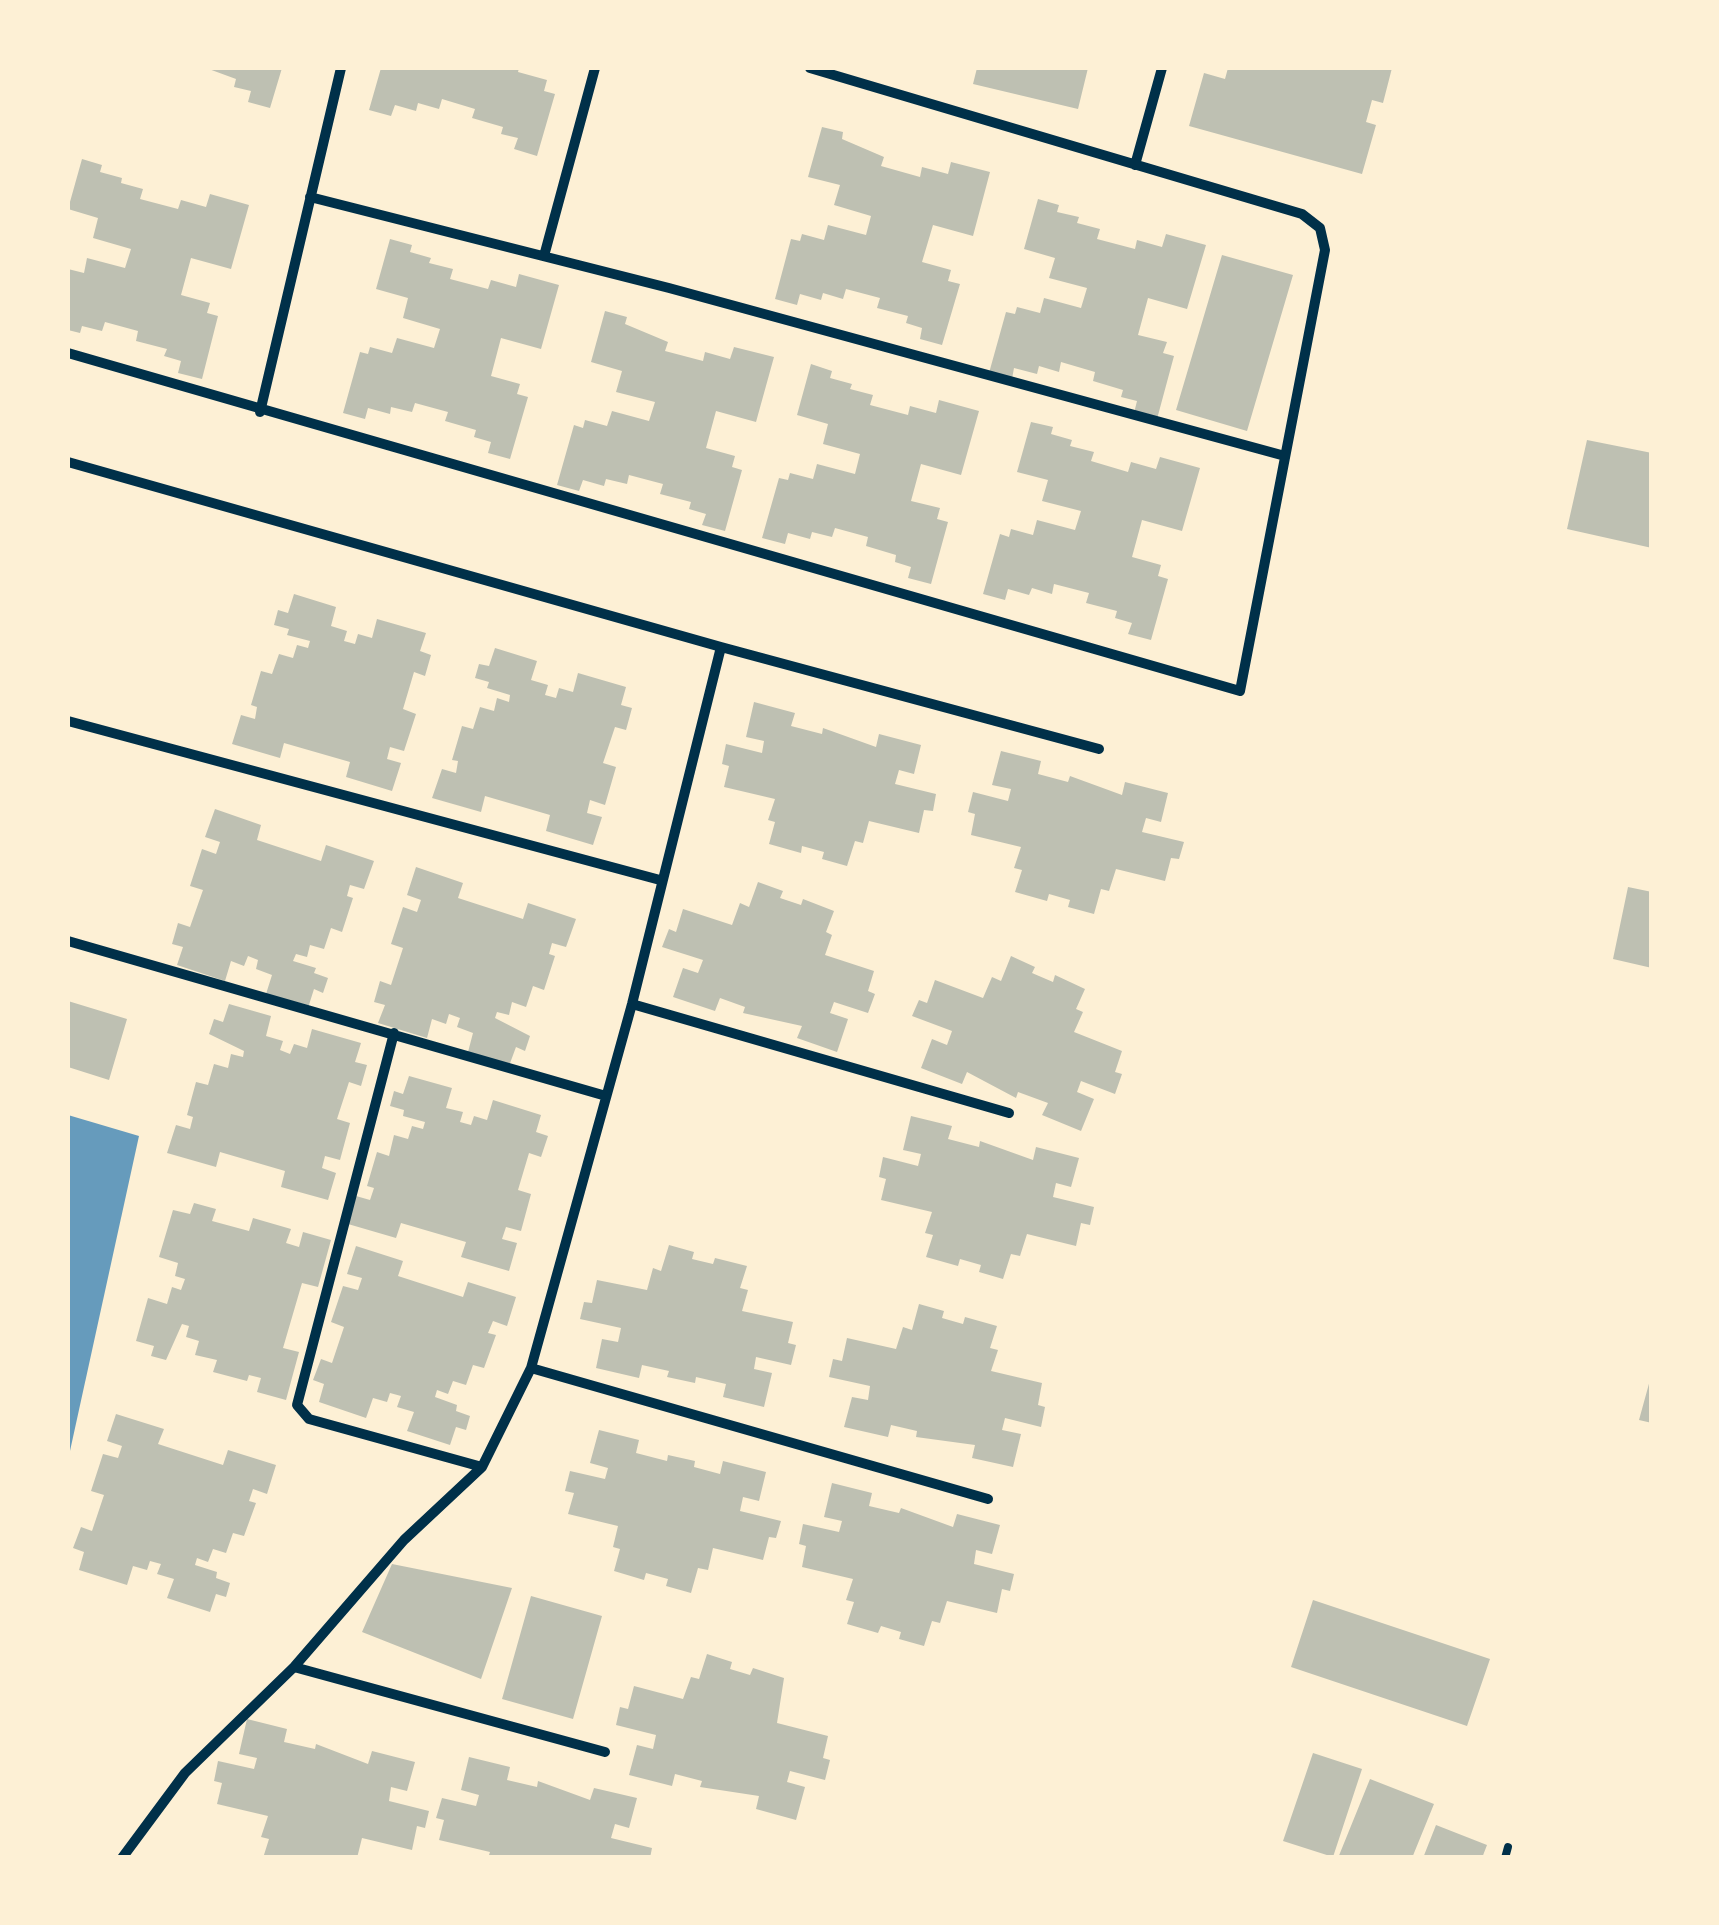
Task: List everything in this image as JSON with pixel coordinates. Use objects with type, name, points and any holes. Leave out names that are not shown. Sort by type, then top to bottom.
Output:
[{"type":"street","points":[[260,412],[341,68]]},
{"type":"street","points":[[544,256],[595,68]]},
{"type":"street","points":[[68,353],[260,412],[1240,692],[1325,250],[1320,228],[1302,214],[810,68]]},
{"type":"street","points":[[1136,165],[1162,68]]},
{"type":"street","points":[[310,197],[544,256],[1285,456]]},
{"type":"street","points":[[68,462],[720,647],[1099,748]]},
{"type":"street","points":[[122,1858],[185,1772],[294,1667],[404,1540],[482,1467],[531,1368],[632,1004],[720,647]]},
{"type":"street","points":[[68,722],[660,880]]},
{"type":"street","points":[[68,940],[606,1096]]},
{"type":"street","points":[[632,1004],[1009,1113]]},
{"type":"street","points":[[394,1034],[296,1404],[308,1418],[482,1467]]},
{"type":"street","points":[[531,1368],[988,1499]]},
{"type":"street","points":[[294,1667],[605,1752]]},
{"type":"lane","points":[[1505,1858],[1508,1847]]},
{"type":"water","points":[[68,1115],[139,1136],[68,1460]]},
{"type":"building","points":[[206,68],[282,68],[270,108],[248,102],[251,91],[234,87],[236,79]]},
{"type":"building","points":[[381,68],[519,68],[518,72],[547,80],[544,91],[555,94],[537,156],[514,149],[518,138],[501,134],[503,127],[472,118],[475,109],[442,99],[439,109],[418,103],[416,111],[395,105],[391,116],[369,110]]},
{"type":"building","points":[[977,68],[1088,68],[1078,109],[973,84]]},
{"type":"building","points":[[1228,68],[1392,68],[1383,103],[1372,100],[1366,122],[1376,125],[1362,174],[1189,126],[1204,73],[1225,79]]},
{"type":"building","points":[[822,127],[843,132],[842,139],[884,157],[881,166],[920,177],[922,167],[948,174],[951,162],[990,172],[973,236],[933,225],[922,262],[951,270],[948,281],[960,284],[942,345],[920,339],[922,328],[906,323],[908,316],[877,308],[880,298],[846,289],[843,299],[823,293],[821,300],[800,294],[797,305],[775,299],[791,239],[800,241],[802,234],[824,240],[828,225],[866,235],[871,216],[834,205],[840,185],[808,177]]},
{"type":"building","points":[[82,159],[102,165],[100,172],[122,178],[121,183],[143,189],[140,199],[178,209],[181,200],[206,207],[210,194],[249,205],[231,269],[191,258],[181,295],[210,303],[207,313],[218,316],[202,379],[178,373],[181,361],[164,356],[167,349],[136,341],[138,331],[105,322],[102,331],[82,326],[80,333],[68,330],[68,269],[84,273],[87,258],[125,268],[131,249],[93,238],[98,218],[68,209]]},
{"type":"building","points":[[1038,199],[1059,205],[1057,212],[1079,217],[1077,223],[1100,229],[1097,239],[1135,249],[1137,240],[1162,247],[1166,234],[1206,245],[1187,309],[1148,298],[1138,335],[1167,342],[1163,353],[1174,356],[1157,419],[1134,413],[1137,401],[1121,397],[1123,390],[1093,381],[1095,372],[1061,362],[1059,372],[1039,366],[1037,374],[1014,368],[1012,379],[989,373],[1006,312],[1015,314],[1017,307],[1040,313],[1044,298],[1081,308],[1087,288],[1049,278],[1055,258],[1024,249]]},
{"type":"building","points":[[390,239],[412,245],[410,252],[431,258],[429,263],[453,269],[450,279],[488,289],[491,280],[516,287],[519,274],[559,285],[541,349],[501,338],[491,376],[520,384],[517,394],[528,397],[510,459],[488,453],[491,442],[474,437],[476,430],[445,421],[448,412],[415,403],[412,412],[391,407],[390,414],[368,408],[365,419],[343,413],[360,352],[368,354],[370,347],[392,353],[397,338],[434,348],[440,329],[403,318],[408,298],[376,289]]},
{"type":"building","points":[[1222,255],[1293,275],[1247,431],[1176,410]]},
{"type":"building","points":[[605,311],[627,317],[625,324],[668,342],[665,351],[703,361],[705,352],[730,359],[734,347],[774,357],[756,422],[716,411],[706,448],[735,456],[732,467],[742,470],[725,531],[702,525],[706,514],[689,509],[691,502],[660,494],[663,484],[629,475],[627,484],[606,479],[604,486],[583,480],[579,491],[557,485],[574,425],[583,428],[585,420],[607,426],[612,411],[649,421],[655,402],[616,392],[622,371],[591,362]]},
{"type":"building","points":[[811,364],[832,371],[830,378],[852,384],[850,389],[873,395],[870,405],[908,415],[910,406],[936,413],[939,400],[979,411],[961,475],[921,464],[911,501],[940,508],[937,519],[948,522],[931,584],[908,578],[911,567],[895,562],[896,555],[866,546],[868,537],[835,528],[832,537],[812,532],[810,539],[788,533],[785,544],[762,538],[779,478],[788,480],[790,473],[813,479],[817,464],[855,474],[860,454],[823,444],[828,424],[797,415]]},
{"type":"building","points":[[1031,422],[1053,427],[1051,434],[1072,440],[1070,446],[1094,452],[1091,461],[1128,472],[1131,462],[1156,469],[1160,457],[1200,468],[1182,531],[1142,520],[1132,557],[1161,565],[1158,576],[1168,579],[1151,640],[1128,634],[1132,623],[1115,618],[1117,611],[1086,603],[1089,593],[1054,584],[1052,594],[1032,588],[1029,595],[1008,589],[1005,600],[983,594],[1000,534],[1009,537],[1011,529],[1033,535],[1037,520],[1075,530],[1081,511],[1042,501],[1048,480],[1017,472]]},
{"type":"building","points":[[1587,440],[1652,453],[1652,548],[1567,529]]},
{"type":"building","points":[[294,594],[336,607],[331,626],[347,631],[344,641],[355,644],[358,634],[372,638],[377,619],[426,633],[420,651],[431,655],[425,676],[414,672],[403,709],[416,714],[404,751],[390,747],[387,759],[401,763],[392,791],[346,777],[350,762],[284,743],[280,758],[232,744],[241,715],[255,719],[257,707],[251,705],[261,671],[272,674],[279,654],[293,658],[297,645],[308,648],[310,641],[287,635],[289,629],[274,625],[278,610],[288,613]]},
{"type":"building","points":[[495,648],[537,661],[531,680],[548,685],[545,695],[556,698],[559,688],[573,692],[578,673],[626,687],[621,705],[632,708],[626,730],[615,727],[603,763],[616,767],[605,805],[590,800],[587,813],[602,817],[593,845],[546,831],[550,815],[485,796],[481,812],[432,798],[442,769],[456,773],[458,761],[452,760],[462,726],[473,729],[480,707],[494,711],[497,698],[509,702],[510,695],[487,688],[489,682],[475,678],[479,664],[489,666]]},
{"type":"building","points":[[754,702],[795,713],[791,726],[822,734],[823,728],[876,747],[879,734],[921,745],[914,774],[899,770],[895,784],[936,794],[933,811],[924,810],[919,833],[869,821],[863,843],[855,841],[847,866],[822,859],[824,852],[802,846],[801,853],[769,844],[775,822],[768,820],[775,799],[724,787],[729,766],[722,764],[726,744],[762,753],[764,741],[746,737]]},
{"type":"building","points":[[1001,751],[1041,761],[1038,774],[1068,782],[1070,776],[1122,795],[1125,782],[1168,793],[1161,822],[1146,818],[1142,832],[1184,842],[1179,859],[1171,858],[1165,881],[1116,869],[1109,891],[1101,889],[1094,914],[1068,907],[1070,900],[1049,894],[1047,901],[1015,892],[1022,870],[1014,868],[1021,847],[971,835],[975,814],[968,812],[973,792],[1008,801],[1011,789],[992,785]]},
{"type":"building","points":[[215,809],[261,825],[257,840],[321,861],[326,845],[374,861],[364,889],[350,885],[347,896],[353,898],[342,932],[331,928],[324,949],[310,945],[307,957],[296,954],[293,961],[316,968],[314,973],[328,978],[323,993],[314,989],[308,1008],[266,994],[272,975],[256,969],[258,960],[248,956],[244,966],[231,961],[225,981],[177,965],[183,947],[172,944],[178,923],[190,927],[203,890],[190,886],[202,849],[216,854],[220,842],[205,837]]},
{"type":"building","points":[[416,867],[463,883],[458,898],[523,919],[528,903],[576,919],[566,947],[552,943],[549,954],[555,956],[544,990],[533,986],[526,1007],[512,1002],[509,1015],[497,1012],[495,1018],[530,1036],[525,1051],[516,1047],[509,1066],[468,1052],[473,1033],[457,1027],[460,1018],[449,1014],[446,1024],[432,1019],[427,1038],[378,1023],[385,1005],[374,1002],[380,981],[391,985],[403,948],[391,944],[403,907],[417,912],[421,900],[407,895]]},
{"type":"building","points":[[758,882],[783,891],[780,898],[801,905],[803,899],[834,911],[826,932],[832,935],[825,955],[874,971],[868,991],[875,994],[868,1013],[834,1002],[830,1013],[848,1019],[837,1052],[797,1038],[802,1026],[743,1013],[745,1007],[720,998],[715,1011],[673,997],[683,968],[698,973],[703,960],[662,947],[669,929],[676,932],[683,909],[732,925],[740,903],[749,907]]},
{"type":"building","points":[[1628,887],[1652,892],[1652,968],[1613,959]]},
{"type":"building","points":[[1011,956],[1035,967],[1032,973],[1053,982],[1055,975],[1085,989],[1076,1009],[1083,1012],[1074,1032],[1122,1051],[1115,1072],[1122,1074],[1115,1094],[1081,1081],[1077,1092],[1094,1099],[1081,1131],[1042,1115],[1048,1103],[1018,1092],[1016,1098],[967,1072],[962,1084],[921,1068],[932,1039],[947,1045],[952,1031],[912,1016],[919,1000],[927,1003],[935,980],[983,998],[992,977],[1001,981]]},
{"type":"building","points":[[68,1001],[127,1019],[109,1080],[68,1067]]},
{"type":"building","points":[[229,1004],[271,1016],[266,1036],[283,1041],[280,1050],[290,1054],[294,1044],[307,1048],[312,1029],[361,1043],[355,1062],[367,1065],[361,1086],[349,1082],[337,1119],[350,1123],[340,1160],[325,1156],[322,1168],[336,1173],[328,1200],[281,1187],[285,1171],[220,1152],[216,1167],[167,1153],[176,1125],[190,1129],[193,1117],[187,1115],[196,1082],[208,1085],[214,1064],[228,1068],[231,1054],[243,1057],[244,1051],[209,1034],[214,1019],[223,1022]]},
{"type":"building","points":[[409,1076],[452,1088],[446,1108],[463,1112],[460,1122],[471,1125],[474,1116],[487,1120],[493,1100],[541,1115],[536,1132],[548,1136],[541,1157],[529,1153],[518,1190],[531,1194],[521,1231],[506,1227],[502,1239],[517,1243],[509,1271],[461,1257],[466,1242],[401,1223],[396,1238],[348,1224],[356,1196],[370,1200],[374,1188],[367,1186],[377,1152],[389,1156],[394,1135],[408,1139],[412,1126],[423,1129],[425,1122],[403,1116],[404,1110],[390,1106],[394,1091],[403,1094]]},
{"type":"building","points":[[911,1116],[952,1126],[948,1139],[979,1147],[980,1141],[1033,1160],[1036,1147],[1079,1158],[1071,1187],[1056,1183],[1053,1197],[1094,1207],[1090,1225],[1081,1223],[1076,1246],[1027,1234],[1020,1256],[1011,1254],[1003,1279],[979,1272],[981,1265],[960,1259],[958,1266],[926,1257],[933,1235],[925,1233],[932,1212],[881,1200],[886,1179],[879,1177],[883,1157],[918,1166],[921,1154],[903,1150]]},
{"type":"building","points":[[194,1203],[216,1209],[212,1221],[249,1231],[253,1218],[291,1229],[286,1243],[299,1247],[303,1232],[331,1240],[318,1287],[302,1283],[283,1348],[299,1352],[286,1400],[257,1392],[261,1378],[249,1375],[247,1381],[213,1372],[217,1360],[195,1355],[199,1341],[186,1337],[189,1326],[182,1324],[166,1360],[151,1356],[154,1346],[136,1341],[148,1298],[167,1304],[172,1287],[181,1290],[185,1279],[175,1276],[178,1263],[159,1257],[173,1210],[190,1214]]},
{"type":"building","points":[[669,1245],[694,1252],[692,1259],[713,1264],[715,1258],[747,1266],[740,1288],[748,1290],[742,1311],[793,1322],[788,1343],[796,1345],[791,1365],[756,1357],[754,1369],[772,1373],[764,1407],[723,1397],[726,1384],[696,1377],[695,1383],[667,1377],[669,1371],[642,1365],[639,1378],[596,1368],[602,1339],[618,1342],[621,1328],[580,1319],[584,1302],[592,1303],[597,1280],[647,1290],[653,1268],[661,1271]]},
{"type":"building","points":[[356,1246],[403,1261],[398,1276],[463,1297],[468,1282],[516,1297],[507,1326],[493,1321],[488,1333],[496,1335],[484,1368],[473,1365],[466,1385],[453,1381],[448,1394],[437,1390],[435,1397],[457,1405],[456,1411],[470,1416],[466,1430],[456,1427],[450,1445],[407,1431],[414,1412],[397,1407],[401,1396],[390,1393],[387,1402],[373,1398],[366,1418],[319,1402],[324,1384],[313,1380],[321,1359],[332,1363],[344,1327],[331,1322],[343,1286],[358,1290],[362,1278],[347,1274]]},
{"type":"building","points":[[919,1304],[944,1311],[942,1318],[963,1324],[965,1317],[997,1326],[990,1348],[998,1350],[991,1371],[1042,1383],[1038,1405],[1045,1407],[1041,1427],[1005,1418],[1002,1430],[1021,1434],[1013,1467],[972,1458],[975,1445],[916,1437],[917,1431],[891,1425],[888,1437],[844,1427],[852,1397],[868,1400],[870,1386],[829,1377],[833,1359],[842,1361],[847,1338],[896,1349],[903,1327],[912,1330]]},
{"type":"building","points":[[1652,1380],[1652,1423],[1639,1420]]},
{"type":"building","points":[[116,1414],[164,1429],[158,1444],[223,1465],[228,1450],[276,1465],[267,1494],[253,1489],[249,1501],[256,1503],[244,1536],[233,1533],[226,1553],[213,1549],[208,1562],[197,1558],[195,1565],[217,1572],[216,1578],[230,1583],[226,1597],[216,1594],[210,1612],[167,1598],[174,1579],[157,1574],[161,1564],[150,1561],[147,1570],[133,1566],[127,1585],[79,1570],[84,1552],[73,1548],[81,1527],[92,1531],[104,1495],[91,1491],[103,1454],[118,1458],[122,1446],[107,1441]]},
{"type":"building","points":[[599,1430],[639,1440],[636,1453],[667,1461],[668,1455],[695,1461],[694,1467],[720,1474],[723,1461],[766,1472],[759,1501],[743,1497],[740,1511],[781,1521],[776,1538],[769,1537],[763,1560],[713,1548],[708,1570],[698,1568],[691,1593],[666,1586],[668,1579],[646,1573],[644,1580],[614,1571],[620,1549],[613,1547],[618,1526],[568,1514],[574,1493],[565,1491],[570,1471],[605,1479],[608,1468],[590,1463]]},
{"type":"building","points":[[832,1483],[872,1493],[869,1506],[899,1513],[901,1508],[953,1527],[957,1514],[1000,1525],[992,1554],[976,1550],[974,1564],[1014,1574],[1010,1591],[1002,1589],[997,1613],[947,1601],[940,1623],[932,1621],[924,1646],[899,1639],[901,1632],[881,1626],[878,1633],[847,1624],[854,1602],[846,1600],[853,1579],[802,1567],[806,1546],[799,1544],[803,1524],[839,1532],[842,1521],[824,1517]]},
{"type":"building","points":[[392,1564],[512,1588],[481,1679],[362,1632]]},
{"type":"building","points":[[531,1596],[602,1616],[573,1719],[502,1699]]},
{"type":"building","points":[[1313,1600],[1490,1659],[1467,1726],[1291,1667]]},
{"type":"building","points":[[707,1654],[732,1662],[730,1669],[750,1675],[753,1668],[784,1678],[777,1723],[828,1736],[823,1758],[830,1760],[825,1780],[790,1771],[787,1782],[805,1787],[796,1820],[756,1809],[759,1796],[700,1787],[702,1781],[675,1774],[672,1786],[629,1775],[637,1745],[653,1749],[656,1735],[616,1725],[620,1707],[628,1709],[634,1686],[683,1699],[691,1677],[699,1679]]},
{"type":"building","points":[[247,1719],[287,1729],[284,1742],[315,1749],[316,1744],[368,1764],[372,1751],[415,1762],[407,1791],[391,1787],[389,1801],[429,1811],[425,1828],[417,1826],[412,1850],[362,1838],[357,1858],[263,1858],[269,1839],[261,1837],[268,1816],[217,1804],[222,1783],[214,1781],[218,1761],[254,1769],[257,1758],[239,1754]]},
{"type":"building","points":[[1313,1753],[1362,1769],[1333,1857],[1283,1841]]},
{"type":"building","points":[[469,1757],[510,1767],[507,1780],[537,1787],[538,1781],[590,1800],[594,1788],[637,1798],[629,1828],[615,1824],[611,1838],[652,1848],[650,1858],[488,1858],[490,1852],[439,1840],[444,1820],[436,1818],[442,1798],[476,1806],[479,1795],[461,1790]]},
{"type":"building","points":[[1370,1779],[1434,1804],[1412,1858],[1338,1858]]},
{"type":"building","points":[[1436,1825],[1487,1845],[1482,1858],[1423,1858]]}]
